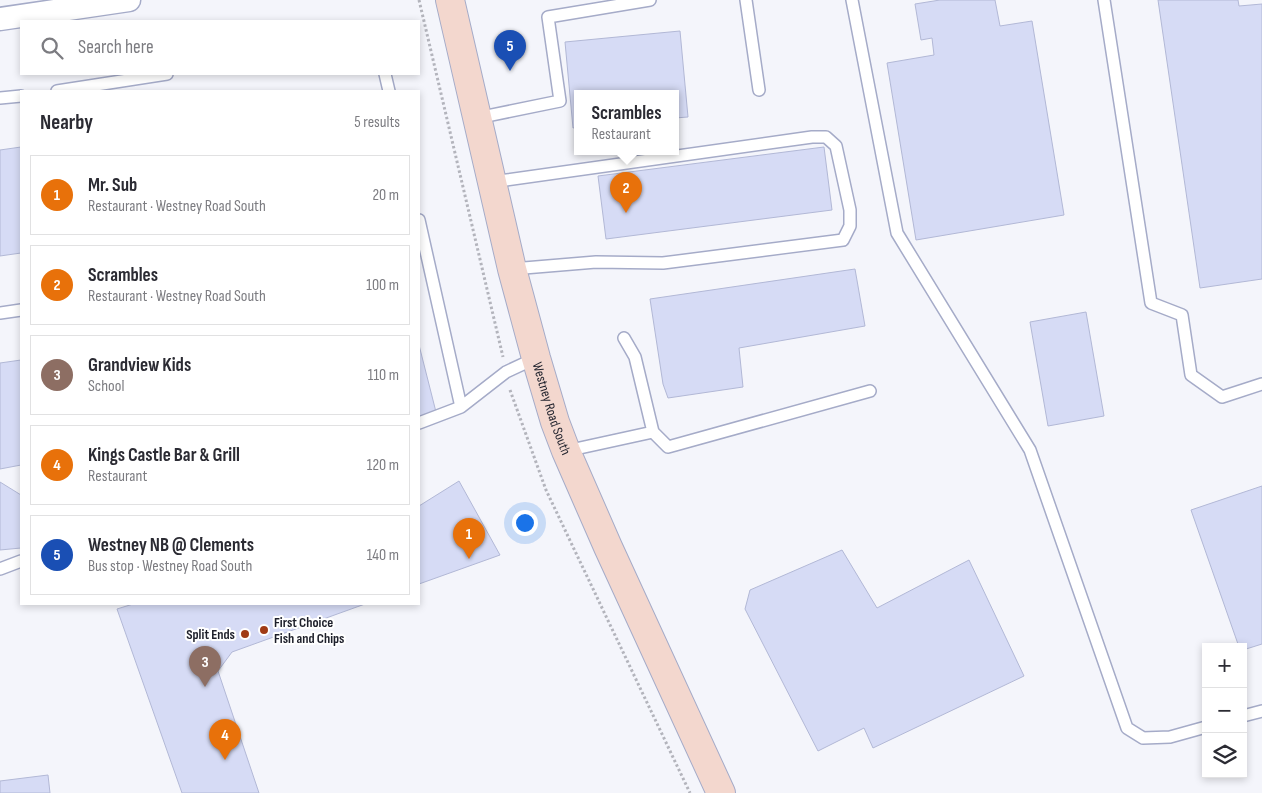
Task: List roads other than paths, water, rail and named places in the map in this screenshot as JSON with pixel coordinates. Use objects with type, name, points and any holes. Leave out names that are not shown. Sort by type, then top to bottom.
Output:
[{"type":"main road","name":"Westney Road South","points":[[450,0],[512,269],[536,358],[566,451],[721,793]]},
{"type":"street","points":[[0,18],[130,0]]},
{"type":"lane","points":[[477,118],[560,101],[548,17],[650,0]]},
{"type":"lane","points":[[746,0],[759,90]]},
{"type":"lane","points":[[852,0],[898,233],[1030,450],[1127,728],[1143,738],[1170,737],[1202,728]]},
{"type":"lane","points":[[1104,0],[1150,303],[1182,315],[1191,374],[1222,397],[1262,384]]},
{"type":"lane","points":[[63,90],[161,75]]},
{"type":"lane","points":[[385,75],[389,90]]},
{"type":"lane","points":[[0,98],[20,96]]},
{"type":"lane","points":[[492,182],[812,137],[826,137],[836,146],[850,210],[850,226],[843,240],[663,264],[596,262],[512,269]]},
{"type":"lane","points":[[420,225],[460,407]]},
{"type":"lane","points":[[0,313],[20,310]]},
{"type":"lane","points":[[624,338],[635,357],[653,432],[668,447],[870,391]]},
{"type":"lane","points":[[420,423],[460,407],[506,372],[536,358]]},
{"type":"lane","points":[[566,451],[653,432]]},
{"type":"lane","points":[[0,569],[20,561]]},
{"type":"lane","points":[[1247,715],[1262,711]]},
{"type":"place","name":"Westney NB @ Clements","points":[[510,71]]},
{"type":"place","name":"Scrambles","points":[[626,213]]},
{"type":"place","name":"Mr. Sub","points":[[469,559]]},
{"type":"place","name":"First Choice Fish and Chips","points":[[264,630]]},
{"type":"place","name":"Split Ends","points":[[245,634]]},
{"type":"place","name":"Grandview Kids","points":[[205,687]]},
{"type":"place","name":"Kings Castle Bar & Grill","points":[[225,760]]}]
